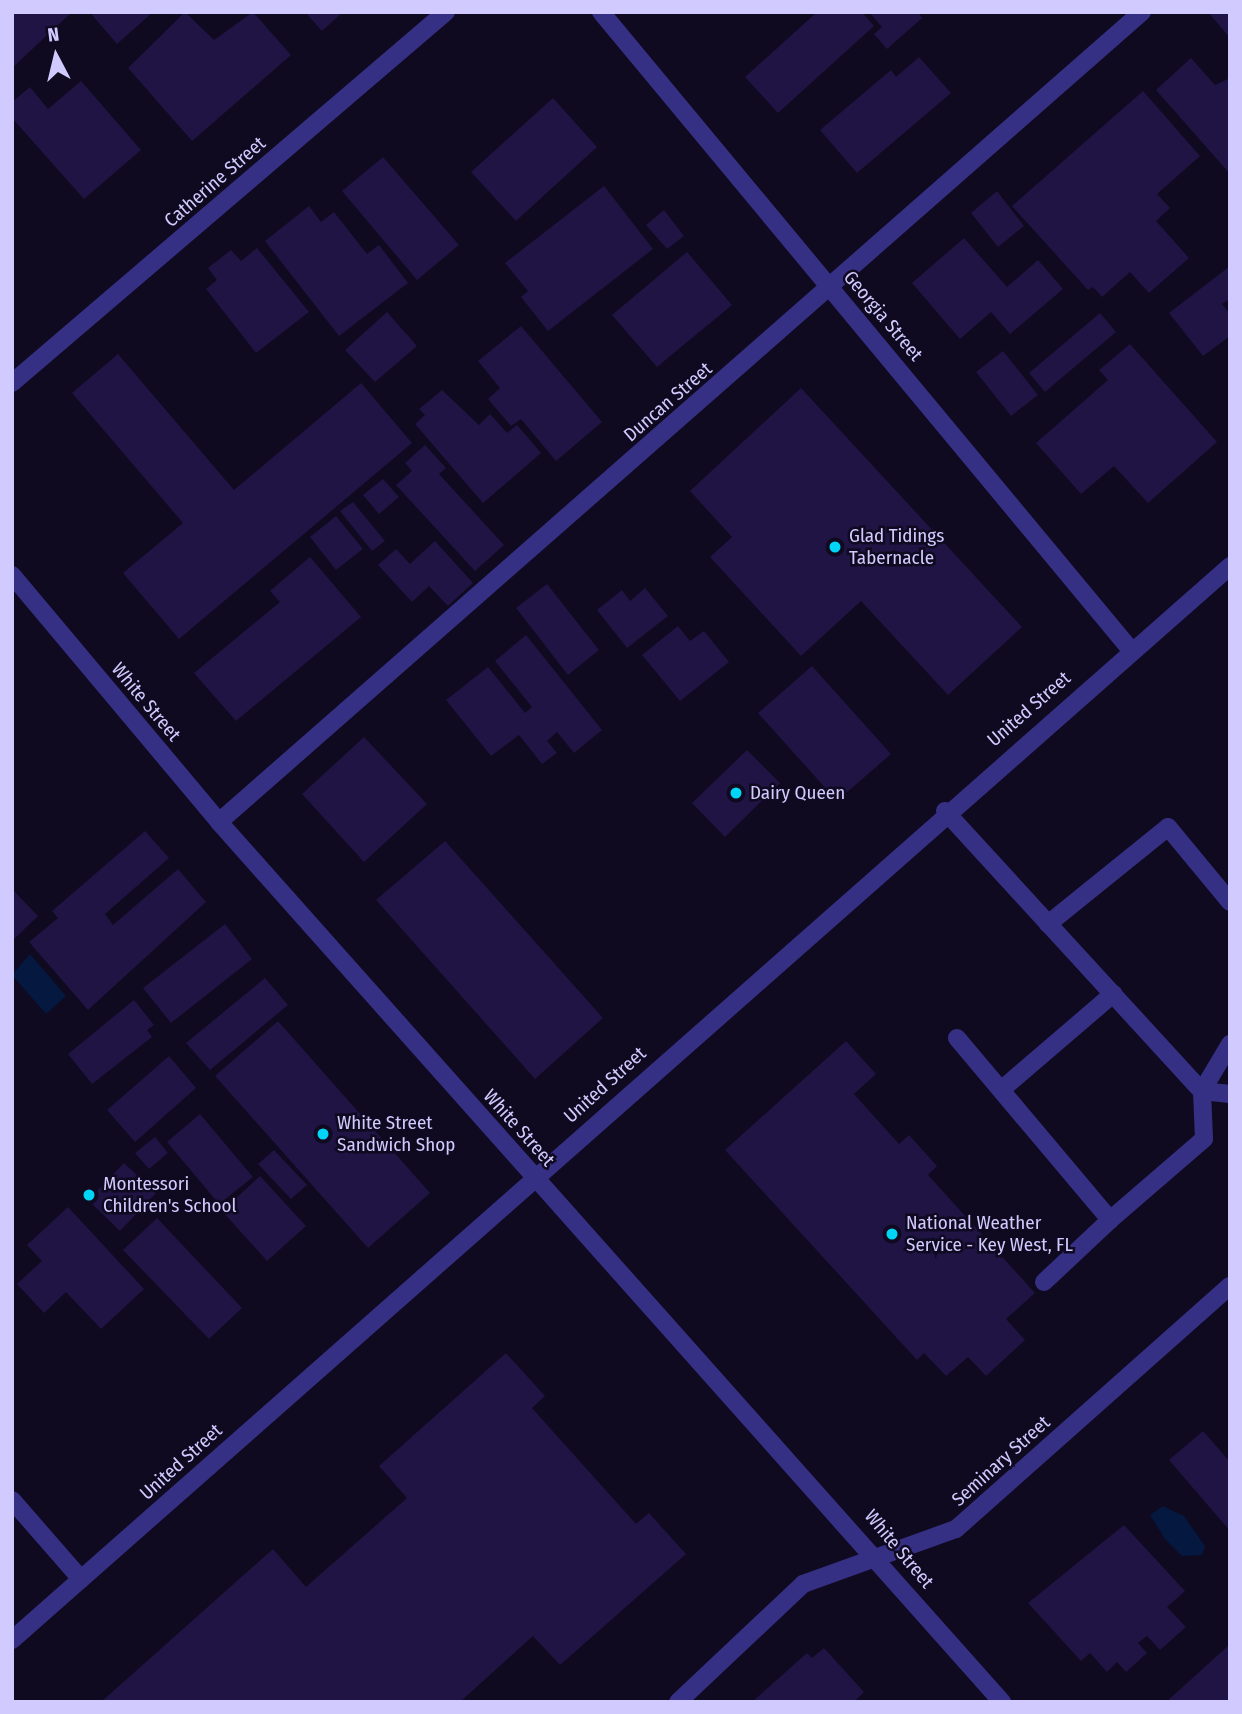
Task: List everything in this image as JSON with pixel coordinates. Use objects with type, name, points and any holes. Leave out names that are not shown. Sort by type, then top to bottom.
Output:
[{"type":"street","name":"Catherine Street","points":[[12,383],[446,12]]},
{"type":"street","name":"Georgia Street","points":[[601,12],[1130,649]]},
{"type":"street","name":"Duncan Street","points":[[219,822],[832,287],[1142,12]]},
{"type":"street","name":"United Street","points":[[12,1640],[945,811],[1130,649],[1230,566]]},
{"type":"street","name":"White Street","points":[[12,575],[219,822],[533,1177],[876,1556],[1002,1702]]},
{"type":"street","points":[[945,811],[1202,1091],[1230,1094]]},
{"type":"street","points":[[1048,924],[1168,827],[1230,902]]},
{"type":"street","points":[[1001,1090],[1113,994]]},
{"type":"street","points":[[957,1038],[1110,1220]]},
{"type":"street","points":[[1044,1282],[1110,1220],[1204,1139],[1202,1091],[1230,1044]]},
{"type":"street","name":"Seminary Street","points":[[678,1702],[803,1584],[876,1556],[956,1530],[1230,1286]]},
{"type":"street","points":[[12,1500],[81,1579]]},
{"type":"water","points":[[30,954],[66,996],[46,1014],[12,975]]},
{"type":"water","points":[[1163,1506],[1184,1516],[1205,1546],[1202,1555],[1182,1556],[1165,1539],[1150,1515]]},
{"type":"building","points":[[12,12],[72,12],[12,68]]},
{"type":"building","points":[[94,12],[153,12],[117,44],[92,15]]},
{"type":"building","points":[[185,12],[214,40],[253,12],[291,55],[192,141],[128,68]]},
{"type":"building","points":[[305,12],[343,12],[322,31]]},
{"type":"building","points":[[817,12],[862,12],[874,26],[778,113],[745,77]]},
{"type":"building","points":[[869,12],[918,12],[922,18],[887,49],[874,34],[882,27]]},
{"type":"building","points":[[1208,12],[1230,12],[1230,38]]},
{"type":"building","points":[[919,57],[951,93],[857,173],[820,130],[891,70],[896,77]]},
{"type":"building","points":[[1191,58],[1215,85],[1230,78],[1230,174],[1156,90]]},
{"type":"building","points":[[81,81],[141,150],[84,199],[12,118],[12,102],[30,87],[48,109]]},
{"type":"building","points":[[1143,91],[1200,156],[1157,194],[1170,208],[1156,221],[1189,258],[1149,293],[1130,272],[1102,297],[1093,287],[1088,290],[1012,206]]},
{"type":"building","points":[[553,98],[597,147],[516,221],[471,172]]},
{"type":"building","points":[[383,157],[459,245],[417,280],[342,191]]},
{"type":"building","points":[[604,186],[653,249],[548,331],[521,297],[528,291],[505,263]]},
{"type":"building","points":[[997,191],[1024,226],[998,247],[971,213]]},
{"type":"building","points":[[309,206],[321,222],[334,212],[367,254],[379,245],[408,283],[339,336],[265,241]]},
{"type":"building","points":[[664,210],[684,236],[667,249],[646,225]]},
{"type":"building","points":[[964,238],[1007,287],[1038,260],[1063,289],[1010,334],[991,312],[960,339],[912,283]]},
{"type":"building","points":[[257,248],[309,312],[256,353],[206,289],[217,280],[208,268],[231,250],[241,261]]},
{"type":"building","points":[[687,252],[732,305],[657,367],[612,315]]},
{"type":"building","points":[[1230,266],[1230,299],[1222,304],[1230,314],[1230,336],[1203,356],[1169,313]]},
{"type":"building","points":[[387,312],[417,346],[375,382],[345,350]]},
{"type":"building","points":[[1100,313],[1116,332],[1045,392],[1029,373]]},
{"type":"building","points":[[521,326],[602,422],[556,461],[521,419],[511,426],[488,399],[500,388],[478,361]]},
{"type":"building","points":[[1130,344],[1217,442],[1148,503],[1114,466],[1081,494],[1036,443],[1108,380],[1099,370]]},
{"type":"building","points":[[1003,351],[1038,395],[1011,416],[976,372]]},
{"type":"building","points":[[118,354],[234,490],[361,383],[412,443],[179,639],[123,573],[183,523],[72,393]]},
{"type":"building","name":"Glad Tidings Tabernacle","points":[[801,388],[1022,627],[948,695],[861,601],[801,656],[710,557],[732,537],[690,491]]},
{"type":"building","points":[[442,390],[479,425],[490,414],[507,433],[517,425],[541,453],[483,503],[415,424],[425,415],[419,409]]},
{"type":"building","points":[[425,445],[446,468],[439,474],[504,545],[475,571],[396,485],[412,471],[405,463]]},
{"type":"building","points":[[383,479],[399,497],[379,514],[363,495]]},
{"type":"building","points":[[353,502],[385,541],[372,551],[340,511]]},
{"type":"building","points":[[336,516],[363,549],[336,570],[310,537]]},
{"type":"building","points":[[435,541],[473,583],[448,606],[429,586],[412,602],[378,565],[396,549],[410,564]]},
{"type":"building","points":[[310,557],[361,617],[236,721],[194,673],[280,602],[270,591]]},
{"type":"building","points":[[547,584],[599,650],[568,675],[516,608]]},
{"type":"building","points":[[645,588],[668,616],[627,648],[597,610],[622,590],[630,601]]},
{"type":"building","points":[[678,626],[690,641],[704,631],[729,662],[680,701],[642,655]]},
{"type":"building","points":[[526,635],[602,730],[574,753],[557,732],[547,741],[557,753],[542,764],[519,735],[491,756],[446,700],[488,667],[525,713],[532,707],[495,661]]},
{"type":"building","points":[[812,666],[891,754],[837,801],[758,713]]},
{"type":"building","points":[[364,737],[427,804],[364,862],[302,794]]},
{"type":"building","name":"Dairy Queen","points":[[747,750],[780,783],[725,837],[692,803]]},
{"type":"building","points":[[145,831],[169,858],[105,914],[113,925],[178,869],[206,902],[88,1010],[29,942],[58,918],[52,911]]},
{"type":"building","points":[[445,841],[603,1018],[535,1079],[376,900]]},
{"type":"building","points":[[12,889],[38,916],[12,941]]},
{"type":"building","points":[[225,924],[252,959],[171,1023],[143,988]]},
{"type":"building","points":[[265,978],[288,1005],[210,1070],[186,1043]]},
{"type":"building","points":[[134,1000],[154,1025],[147,1030],[152,1037],[92,1084],[68,1054]]},
{"type":"building","name":"White Street Sandwich Shop","points":[[278,1021],[430,1193],[368,1248],[215,1076]]},
{"type":"building","name":"National Weather Service - Key West, FL","points":[[846,1041],[876,1074],[854,1094],[899,1144],[909,1135],[937,1166],[928,1175],[1035,1293],[1006,1319],[1025,1340],[986,1376],[968,1357],[946,1376],[924,1353],[917,1360],[725,1150]]},
{"type":"building","points":[[169,1056],[196,1088],[135,1142],[107,1110]]},
{"type":"building","points":[[200,1114],[253,1177],[219,1204],[167,1142]]},
{"type":"building","points":[[155,1137],[168,1153],[149,1169],[135,1153]]},
{"type":"building","points":[[274,1150],[307,1185],[291,1199],[258,1164]]},
{"type":"building","points":[[124,1163],[156,1193],[120,1231],[88,1200]]},
{"type":"building","points":[[260,1176],[306,1226],[267,1261],[222,1211]]},
{"type":"building","points":[[68,1207],[144,1289],[101,1329],[66,1292],[44,1313],[17,1284],[42,1261],[27,1245]]},
{"type":"building","points":[[157,1218],[242,1308],[209,1339],[123,1250]]},
{"type":"building","points":[[506,1353],[545,1396],[532,1408],[636,1524],[649,1513],[686,1554],[560,1665],[533,1636],[460,1702],[101,1702],[273,1549],[306,1587],[407,1498],[379,1466]]},
{"type":"building","points":[[1203,1431],[1230,1462],[1230,1531],[1169,1460]]},
{"type":"building","points":[[1124,1525],[1185,1591],[1167,1607],[1186,1627],[1160,1650],[1147,1636],[1138,1643],[1147,1653],[1126,1672],[1117,1662],[1107,1672],[1090,1653],[1081,1661],[1028,1603]]},
{"type":"building","points":[[1229,1645],[1230,1702],[1166,1702]]},
{"type":"building","points":[[824,1648],[864,1692],[854,1702],[752,1702],[807,1653],[812,1658]]},
{"type":"place","name":"Glad Tidings Tabernacle","points":[[835,547]]},
{"type":"place","name":"Dairy Queen","points":[[736,793]]},
{"type":"place","name":"White Street Sandwich Shop","points":[[323,1134]]},
{"type":"place","name":"Montessori Children's School","points":[[89,1195]]},
{"type":"place","name":"National Weather Service - Key West, FL","points":[[892,1234]]}]
